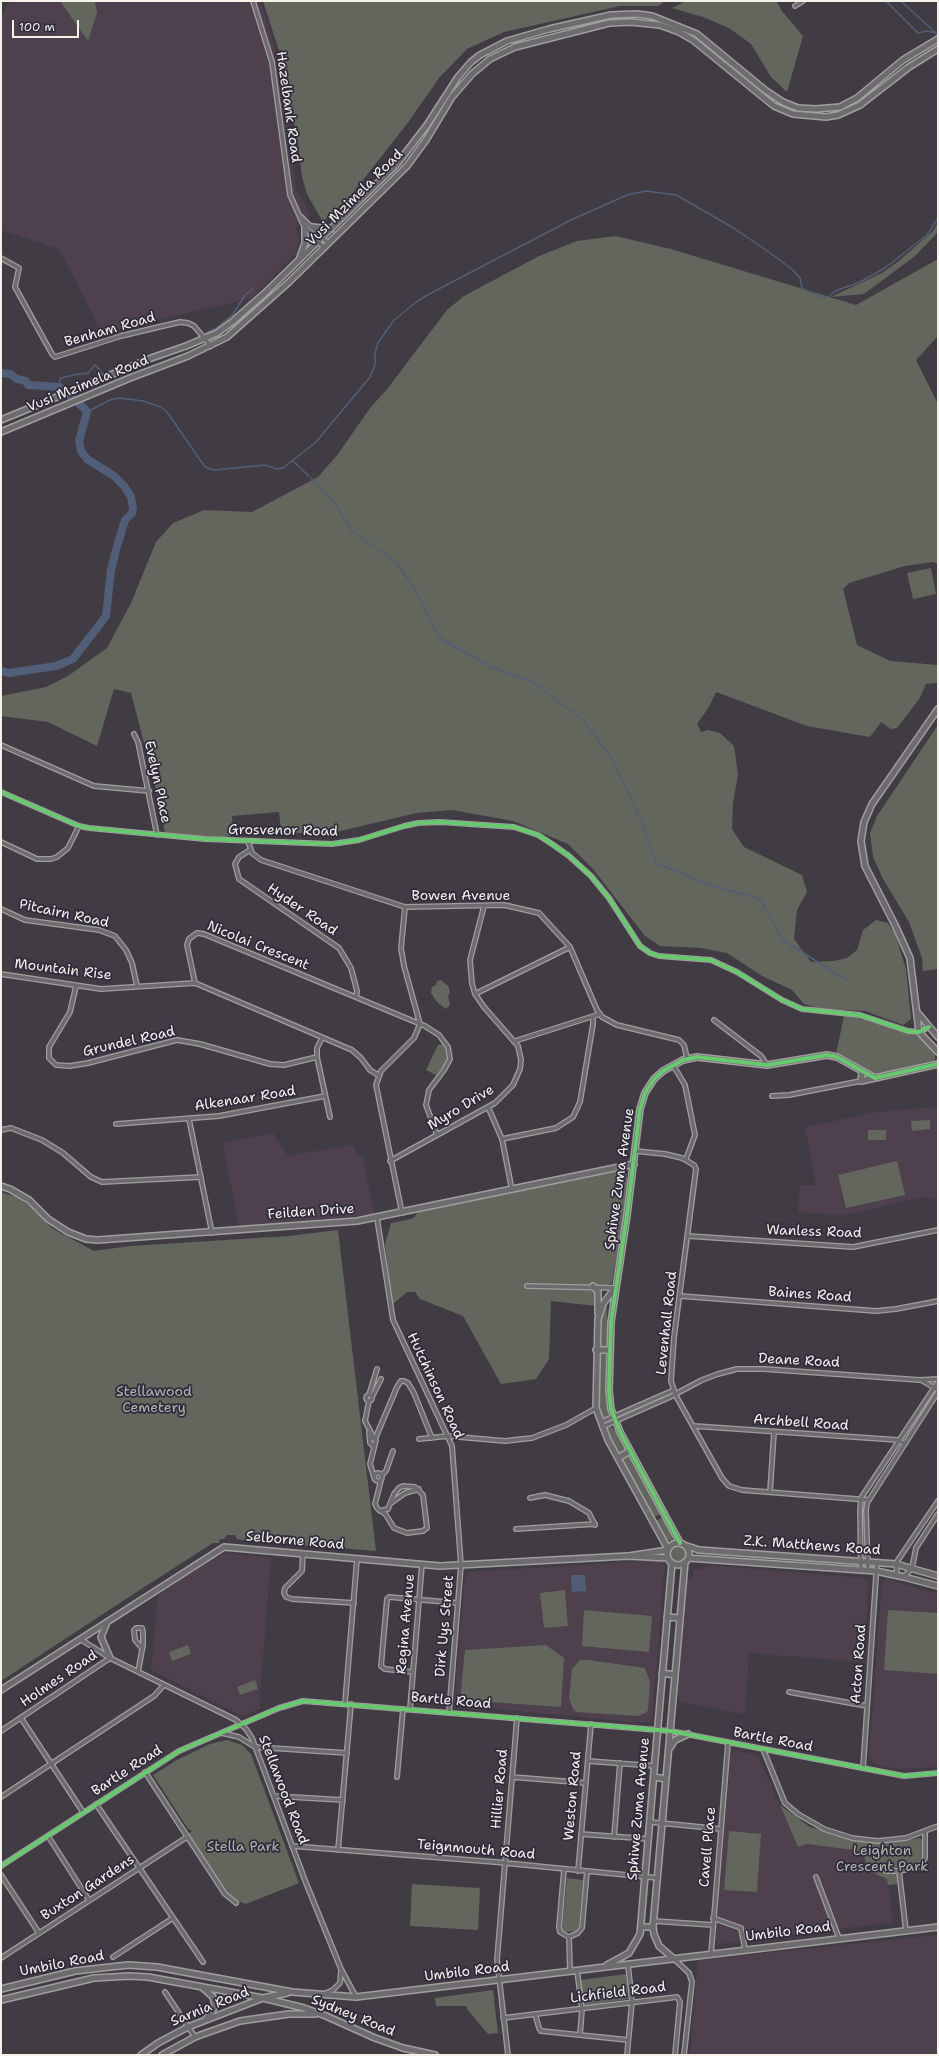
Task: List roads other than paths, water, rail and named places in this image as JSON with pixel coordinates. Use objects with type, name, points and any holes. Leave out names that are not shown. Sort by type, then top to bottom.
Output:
[{"type":"main road","name":"Vusi Mzimela Road","points":[[1,420],[224,329],[242,315],[299,260],[409,150],[458,77],[471,62],[495,46],[523,35],[611,15],[637,14],[652,16],[697,34],[765,90],[783,102],[798,108],[816,110],[840,107],[857,98],[895,66],[926,45],[938,39]]},
{"type":"main road","name":"Vusi Mzimela Road","points":[[1,432],[211,346],[227,337],[240,327],[407,166],[426,140],[452,97],[472,74],[490,59],[526,43],[609,23],[631,22],[660,25],[679,32],[697,43],[774,106],[793,114],[826,116],[838,115],[860,105],[909,67],[935,50]]},
{"type":"main road","points":[[299,260],[304,247],[305,226]]},
{"type":"main road","points":[[312,227],[331,229]]},
{"type":"main road","points":[[938,709],[872,804],[864,822],[861,841],[865,866],[910,958],[919,1032],[938,1052]]},
{"type":"main road","points":[[917,1012],[938,1037]]},
{"type":"main road","name":"Sphiwe Zuma Avenue","points":[[682,1544],[630,1451],[615,1419],[609,1391],[609,1350],[615,1288],[634,1164],[640,1110],[645,1094],[658,1074],[687,1058],[705,1056],[767,1065],[827,1055],[837,1057],[875,1078]]},
{"type":"main road","points":[[862,1072],[861,1081],[938,1064]]},
{"type":"main road","name":"Feilden Drive","points":[[1,1186],[10,1189],[29,1200],[48,1219],[62,1229],[86,1239],[109,1240],[340,1223],[377,1218],[634,1164]]},
{"type":"main road","points":[[593,1286],[598,1294],[598,1319]]},
{"type":"main road","name":"Sphiwe Zuma Avenue","points":[[615,1288],[603,1304],[598,1319],[596,1350],[596,1408],[602,1425],[618,1458],[668,1549]]},
{"type":"main road","points":[[596,1350],[609,1350]]},
{"type":"main road","points":[[618,1458],[630,1451]]},
{"type":"main road","points":[[672,1544],[682,1544],[688,1551],[686,1560],[679,1564],[672,1563],[668,1558],[668,1549],[672,1544]]},
{"type":"main road","name":"Z.K. Matthews Road","points":[[682,1544],[700,1550],[896,1564],[938,1576]]},
{"type":"main road","name":"Selborne Road","points":[[1,1690],[221,1548],[461,1566],[628,1556],[668,1558]]},
{"type":"main road","name":"Selborne Road","points":[[628,1556],[634,1553],[668,1549]]},
{"type":"main road","name":"Sphiwe Zuma Avenue","points":[[674,1959],[659,1946],[653,1927],[679,1618],[686,1560]]},
{"type":"main road","name":"Z.K. Matthews Road","points":[[686,1560],[876,1571],[904,1576],[938,1586]]},
{"type":"main road","name":"Sphiwe Zuma Avenue","points":[[603,1967],[618,1960],[633,1948],[639,1938],[641,1927],[672,1563]]},
{"type":"main road","points":[[667,1617],[679,1618]]},
{"type":"main road","points":[[107,1621],[102,1637],[110,1658]]},
{"type":"main road","points":[[662,1673],[675,1675]]},
{"type":"main road","points":[[668,1750],[675,1740],[688,1734]]},
{"type":"main road","points":[[654,1778],[666,1778]]},
{"type":"main road","points":[[641,1927],[653,1927]]},
{"type":"main road","name":"Umbilo Road","points":[[1,1989],[75,1971],[128,1965],[157,1967],[319,1996],[356,1997],[499,1981],[745,1949],[938,1927]]},
{"type":"main road","name":"Umbilo Road","points":[[1,2000],[83,1980],[119,1976],[148,1977],[263,1998]]},
{"type":"main road","points":[[201,1987],[211,1995],[215,2005],[212,2012],[204,2021]]},
{"type":"main road","name":"Sarnia Road","points":[[141,2055],[158,2043],[188,2027],[263,1998],[292,1992]]},
{"type":"main road","name":"Sydney Road","points":[[263,1998],[326,2016],[375,2038],[403,2048],[435,2055]]},
{"type":"main road","name":"Sarnia Road","points":[[162,2055],[195,2037],[233,2023],[262,2017],[296,2013],[326,2016]]},
{"type":"street","name":"Hazelbank Road","points":[[253,1],[272,62],[288,186],[293,204],[305,226],[320,239],[328,243]]},
{"type":"street","points":[[795,6],[803,1]]},
{"type":"street","name":"Hazelbank Road","points":[[300,216],[312,227],[320,239],[323,247]]},
{"type":"street","name":"Benham Road","points":[[1,258],[19,268],[15,289],[55,357],[121,336],[180,322],[191,324],[211,346]]},
{"type":"street","name":"Evelyn Place","points":[[134,734],[137,738],[157,835]]},
{"type":"street","points":[[1,745],[94,786],[149,791]]},
{"type":"street","name":"Grosvenor Road","points":[[1,792],[79,826],[100,830],[157,835],[248,841],[339,844],[359,840],[404,826],[440,822],[509,826],[528,831],[545,840],[569,856],[591,876],[609,898],[640,946],[646,951],[659,956],[711,960],[737,972],[782,1000],[802,1008],[860,1015],[908,1031],[919,1032]]},
{"type":"street","points":[[1,842],[38,859],[51,859],[57,857],[68,848],[79,826]]},
{"type":"street","points":[[248,841],[250,850]]},
{"type":"street","name":"Bowen Avenue","points":[[250,850],[261,860],[405,907],[504,905],[539,913],[570,946],[600,1014]]},
{"type":"street","name":"Hyder Road","points":[[250,850],[239,857],[235,864],[239,879],[339,948],[351,968],[357,991],[356,997]]},
{"type":"street","name":"Myro Drive","points":[[390,1161],[488,1107],[509,1091],[517,1076],[521,1060],[518,1046],[484,1007],[475,994],[470,975],[470,960],[484,906]]},
{"type":"street","points":[[402,1213],[390,1161],[377,1092],[378,1075],[383,1067],[414,1038],[420,1024],[404,966],[401,948],[405,907]]},
{"type":"street","name":"Pitcairn Road","points":[[1,909],[25,920],[99,930],[115,936],[126,950],[132,963],[137,986]]},
{"type":"street","name":"Nicolai Crescent","points":[[195,982],[187,945],[190,937],[201,933],[420,1024],[439,1035],[446,1042],[450,1055],[448,1065],[433,1084],[426,1097],[428,1115],[438,1135]]},
{"type":"street","points":[[475,994],[570,946]]},
{"type":"street","name":"Mountain Rise","points":[[1,974],[101,989],[195,982]]},
{"type":"street","points":[[195,982],[357,1053],[370,1070],[378,1075]]},
{"type":"street","name":"Grundel Road","points":[[76,986],[70,1012],[49,1047],[49,1058],[56,1065],[70,1066],[88,1063],[177,1040],[200,1044],[270,1064],[284,1065],[317,1057]]},
{"type":"street","points":[[515,1041],[600,1014],[604,1019],[617,1025],[679,1040],[684,1045],[687,1058]]},
{"type":"street","points":[[502,1139],[556,1128],[573,1117],[580,1102],[594,1024],[593,1017]]},
{"type":"street","points":[[714,1020],[761,1056],[767,1065]]},
{"type":"street","points":[[919,1032],[929,1027]]},
{"type":"street","points":[[322,1038],[317,1048],[317,1057],[330,1117]]},
{"type":"street","points":[[635,1151],[665,1154],[686,1159],[695,1135],[685,1085],[673,1065]]},
{"type":"street","points":[[772,1096],[789,1095],[861,1081]]},
{"type":"street","name":"Alkenaar Road","points":[[212,1233],[189,1119],[231,1114],[326,1096]]},
{"type":"street","points":[[488,1107],[502,1139],[512,1190]]},
{"type":"street","points":[[116,1124],[189,1119]]},
{"type":"street","points":[[1,1130],[11,1128],[42,1140],[63,1153],[91,1177],[102,1182],[201,1177]]},
{"type":"street","name":"Levenhall Road","points":[[686,1159],[694,1165],[697,1172],[680,1296],[671,1378],[674,1392],[726,1483],[737,1489],[861,1498],[869,1500]]},
{"type":"street","name":"Hutchinson Road","points":[[377,1218],[393,1320],[452,1446],[461,1566]]},
{"type":"street","name":"Wanless Road","points":[[688,1236],[853,1247],[938,1230]]},
{"type":"street","points":[[527,1286],[593,1286],[615,1288]]},
{"type":"street","name":"Baines Road","points":[[680,1296],[876,1310],[896,1309],[938,1301]]},
{"type":"street","name":"Deane Road","points":[[602,1425],[674,1392],[718,1374],[743,1369],[764,1369],[920,1380],[938,1379]]},
{"type":"street","points":[[377,1370],[365,1420],[375,1444],[370,1464],[377,1489]]},
{"type":"street","points":[[370,1398],[381,1379]]},
{"type":"street","name":"Deane Road","points":[[920,1380],[934,1387],[938,1391]]},
{"type":"street","points":[[372,1453],[372,1439],[401,1381],[408,1383],[414,1393],[432,1438]]},
{"type":"street","points":[[861,1570],[861,1498],[898,1440],[938,1382]]},
{"type":"street","points":[[868,1571],[866,1511],[869,1500],[938,1391]]},
{"type":"street","points":[[419,1439],[448,1436],[505,1441],[532,1438],[566,1425],[596,1408]]},
{"type":"street","name":"Archbell Road","points":[[694,1426],[898,1440],[905,1444]]},
{"type":"street","points":[[770,1492],[774,1432]]},
{"type":"street","points":[[380,1511],[386,1510],[394,1493],[400,1487],[415,1487],[420,1490],[423,1495],[426,1508],[426,1530],[404,1532],[394,1528],[389,1520],[380,1511],[374,1502],[382,1476],[385,1473],[394,1451]]},
{"type":"street","points":[[372,1470],[382,1476]]},
{"type":"street","points":[[374,1478],[378,1473]]},
{"type":"street","points":[[374,1478],[381,1480]]},
{"type":"street","points":[[389,1505],[404,1493],[420,1490]]},
{"type":"street","points":[[516,1529],[595,1525],[588,1513],[569,1500],[545,1495],[530,1498]]},
{"type":"street","points":[[897,1575],[896,1564],[938,1501]]},
{"type":"street","points":[[389,1505],[389,1520]]},
{"type":"street","points":[[904,1576],[912,1568],[916,1548],[938,1515],[931,1512]]},
{"type":"street","points":[[303,1554],[302,1571],[285,1588],[284,1593],[286,1597],[292,1599],[354,1603]]},
{"type":"street","points":[[345,1703],[357,1559]]},
{"type":"street","name":"Acton Road","points":[[863,1768],[877,1562]]},
{"type":"street","name":"Regina Avenue","points":[[410,1709],[422,1564]]},
{"type":"street","name":"Dirk Uys Street","points":[[449,1713],[461,1566]]},
{"type":"street","points":[[413,1672],[385,1669],[381,1666],[387,1599],[458,1603]]},
{"type":"street","points":[[138,1672],[143,1645],[143,1631],[141,1628],[136,1628],[134,1630],[135,1640],[142,1648]]},
{"type":"street","name":"Stellawood Road","points":[[80,1639],[110,1658],[242,1724],[250,1734],[292,1846],[341,1969],[356,1997]]},
{"type":"street","name":"Holmes Road","points":[[1,1731],[110,1658]]},
{"type":"street","points":[[1,1797],[154,1696],[164,1685]]},
{"type":"street","points":[[789,1692],[867,1706]]},
{"type":"street","name":"Bartle Road","points":[[1,1866],[179,1751],[296,1702],[318,1701],[345,1703],[670,1731],[904,1776],[938,1773]]},
{"type":"street","points":[[338,1850],[351,1704]]},
{"type":"street","points":[[397,1777],[403,1709]]},
{"type":"street","points":[[21,1718],[83,1812]]},
{"type":"street","name":"Hillier Road","points":[[508,2055],[497,1960],[517,1718]]},
{"type":"street","name":"Weston Road","points":[[578,1871],[591,1724]]},
{"type":"street","points":[[221,1733],[239,1737],[256,1747],[347,1754]]},
{"type":"street","name":"Cavell Place","points":[[711,1954],[712,1925],[728,1743]]},
{"type":"street","points":[[763,1749],[785,1803],[816,1825],[841,1835],[869,1840],[899,1839],[925,1832],[938,1826]]},
{"type":"street","points":[[588,1761],[655,1766]]},
{"type":"street","points":[[614,1837],[620,1764]]},
{"type":"street","points":[[146,1772],[187,1838],[225,1894],[236,1903]]},
{"type":"street","points":[[512,1777],[586,1783]]},
{"type":"street","points":[[274,1796],[343,1800]]},
{"type":"street","points":[[96,1804],[203,1962]]},
{"type":"street","points":[[650,1822],[721,1828]]},
{"type":"street","points":[[886,1871],[899,1871],[918,1867],[923,1863],[925,1832]]},
{"type":"street","points":[[581,1834],[649,1839]]},
{"type":"street","points":[[48,1836],[89,1900]]},
{"type":"street","name":"Buxton Gardens","points":[[1,1958],[187,1838]]},
{"type":"street","name":"Teignmouth Road","points":[[292,1846],[658,1878]]},
{"type":"street","points":[[564,1870],[559,1927],[560,1932],[569,1937]]},
{"type":"street","points":[[899,1871],[906,1931]]},
{"type":"street","points":[[569,1937],[582,1928],[587,1872]]},
{"type":"street","points":[[1,1875],[39,1933]]},
{"type":"street","points":[[816,1877],[839,1938]]},
{"type":"street","points":[[113,1957],[172,1918]]},
{"type":"street","points":[[713,1918],[741,1928],[745,1949]]},
{"type":"street","points":[[654,1921],[712,1925]]},
{"type":"street","points":[[569,1937],[570,1971]]},
{"type":"street","points":[[674,1959],[689,1972],[692,1982],[684,2055]]},
{"type":"street","points":[[627,2055],[632,2002],[628,1965]]},
{"type":"street","points":[[319,1996],[337,1987],[341,1978],[341,1969]]},
{"type":"street","points":[[577,1970],[582,2009],[580,2035]]},
{"type":"street","points":[[165,1992],[195,2037]]},
{"type":"street","name":"Lichfield Road","points":[[503,2018],[632,2002],[679,1998],[680,2002],[675,2055]]},
{"type":"street","points":[[535,2014],[538,2028],[541,2031],[628,2040]]},
{"type":"water","points":[[571,1575],[585,1575],[586,1591],[572,1592]]},
{"type":"waterway","points":[[886,1],[918,33],[927,31],[936,33]]},
{"type":"waterway","points":[[901,1],[938,35]]},
{"type":"waterway","points":[[87,412],[110,400],[120,398],[143,401],[161,407],[167,412],[205,467],[214,470],[265,465],[277,469],[283,468],[316,442],[370,377],[375,365],[375,353],[378,343],[394,320],[419,300],[571,220],[627,195],[646,191],[676,195],[732,227],[769,252],[793,270],[800,278],[802,288],[808,292],[823,297],[828,297],[835,291],[860,282],[885,268],[927,235],[938,218]]},
{"type":"waterway","points":[[206,333],[218,327],[233,314],[245,295],[253,289]]},
{"type":"waterway","points":[[150,361],[161,359],[167,355]]},
{"type":"waterway","points":[[58,386],[61,378],[88,373],[95,365],[105,376]]},
{"type":"waterway","points":[[1,373],[10,374],[17,379],[26,381],[28,385],[60,387],[85,409],[87,412],[79,441],[81,451],[87,459],[114,476],[124,486],[131,497],[133,508],[132,513],[125,520],[116,550],[111,570],[106,616],[73,659],[56,666],[9,673],[1,671]]},
{"type":"waterway","points":[[293,461],[309,476]]},
{"type":"waterway","points":[[311,478],[332,499],[351,530],[396,562],[414,588],[440,638],[489,666],[531,681],[582,719],[612,759],[641,820],[656,863],[707,884],[760,899],[783,940],[846,980]]},
{"type":"park label","name":"Stellawood Cemetery","points":[[154,1400]]},
{"type":"park label","name":"Stella Park","points":[[243,1847]]},
{"type":"park label","name":"Leighton Crescent Park","points":[[882,1860]]}]
